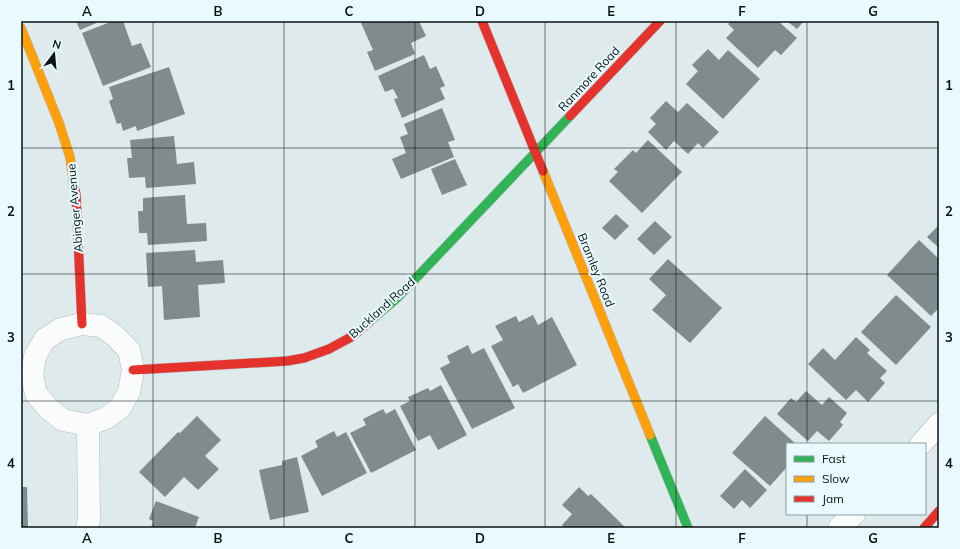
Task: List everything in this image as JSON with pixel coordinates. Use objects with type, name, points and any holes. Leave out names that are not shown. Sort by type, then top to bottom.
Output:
[{"type":"main road","name":"Bramley Road","points":[[482,21],[688,528]]},
{"type":"main road","name":"Ranmore Road","points":[[535,153],[660,21]]},
{"type":"main road","name":"Abinger Avenue","points":[[21,28],[60,123],[70,157],[76,195],[82,324]]},
{"type":"main road","name":"Buckland Road","points":[[133,370],[286,361],[304,358],[329,349],[353,336],[397,298],[535,153]]},
{"type":"main road","points":[[924,528],[939,511]]},
{"type":"street","points":[[82,324],[101,326],[114,334],[129,350],[133,370],[129,392],[120,408],[106,418],[88,425],[63,420],[49,409],[36,394],[26,375],[45,339],[60,329],[82,324]]},
{"type":"street","points":[[922,443],[939,424]]},
{"type":"street","points":[[87,528],[89,520],[88,425]]},
{"type":"street","points":[[839,528],[853,515]]},
{"type":"building","points":[[76,21],[101,21],[80,30]]},
{"type":"building","points":[[113,21],[123,21],[132,46],[141,43],[151,67],[103,86],[82,33]]},
{"type":"building","points":[[366,21],[419,21],[426,36],[411,43],[415,54],[375,71],[367,52],[373,50],[361,23]]},
{"type":"building","points":[[732,21],[778,21],[797,38],[781,55],[775,50],[758,68],[726,38],[734,30],[728,24]]},
{"type":"building","points":[[787,21],[804,21],[797,29]]},
{"type":"building","points":[[708,49],[719,60],[728,50],[760,79],[723,119],[686,84],[698,71],[692,65]]},
{"type":"building","points":[[424,55],[430,69],[436,66],[445,86],[440,88],[445,99],[402,118],[394,99],[398,98],[393,89],[385,92],[378,76]]},
{"type":"building","points":[[169,67],[185,114],[137,131],[136,126],[123,131],[121,123],[117,124],[109,101],[113,99],[109,87]]},
{"type":"building","points":[[666,101],[678,112],[687,103],[719,132],[703,148],[698,143],[688,154],[674,141],[666,150],[648,132],[656,124],[650,118]]},
{"type":"building","points":[[442,108],[455,140],[448,142],[454,157],[401,179],[392,159],[406,153],[400,137],[408,134],[404,124]]},
{"type":"building","points":[[174,136],[177,164],[194,162],[196,184],[146,188],[145,177],[129,178],[127,158],[132,158],[130,140]]},
{"type":"building","points":[[648,140],[682,172],[642,213],[609,181],[618,172],[614,169],[633,150],[636,153]]},
{"type":"building","points":[[455,159],[467,185],[442,195],[431,169]]},
{"type":"building","points":[[185,195],[187,224],[206,223],[207,241],[148,245],[147,233],[139,233],[138,211],[143,211],[143,198]]},
{"type":"building","points":[[616,214],[629,226],[615,240],[602,228]]},
{"type":"building","points":[[655,221],[672,237],[654,255],[637,239]]},
{"type":"building","points":[[939,225],[939,248],[927,237]]},
{"type":"building","points":[[919,240],[939,259],[939,308],[931,316],[887,275]]},
{"type":"building","points":[[195,250],[196,262],[223,260],[225,283],[198,285],[200,317],[164,320],[162,286],[148,287],[146,253]]},
{"type":"building","points":[[668,259],[722,308],[690,343],[652,310],[666,295],[649,279]]},
{"type":"building","points":[[896,295],[931,327],[896,365],[861,332]]},
{"type":"building","points":[[533,315],[538,325],[552,317],[577,365],[523,393],[518,384],[513,387],[491,346],[503,340],[495,326],[516,316],[519,322]]},
{"type":"building","points":[[856,337],[870,350],[867,353],[887,371],[880,378],[885,383],[868,402],[856,390],[846,400],[808,364],[823,348],[835,360]]},
{"type":"building","points":[[468,345],[472,354],[484,348],[515,408],[472,429],[440,368],[450,363],[447,356]]},
{"type":"building","points":[[441,385],[467,435],[438,450],[430,435],[418,441],[400,406],[410,401],[408,397],[428,388],[430,391]]},
{"type":"building","points":[[806,391],[822,405],[829,397],[847,413],[840,422],[843,425],[829,441],[817,431],[808,441],[777,414],[791,398],[796,402]]},
{"type":"building","points":[[383,409],[386,414],[395,409],[416,450],[371,473],[350,433],[366,425],[363,419]]},
{"type":"building","points":[[197,416],[221,440],[205,456],[219,469],[198,490],[184,477],[165,497],[139,472],[178,432],[180,433]]},
{"type":"building","points":[[765,416],[795,443],[786,443],[786,468],[770,486],[732,453]]},
{"type":"building","points":[[334,431],[337,437],[346,432],[367,473],[322,496],[301,456],[318,447],[315,441]]},
{"type":"building","points":[[297,457],[309,512],[270,520],[259,470],[282,465],[282,461]]},
{"type":"building","points":[[745,469],[767,490],[750,508],[742,500],[734,509],[720,496]]},
{"type":"building","points":[[21,487],[27,487],[28,528],[21,528]]},
{"type":"building","points":[[579,487],[588,496],[591,494],[626,528],[565,528],[562,525],[572,514],[562,505]]},
{"type":"building","points":[[156,501],[199,517],[195,528],[151,528],[153,521],[149,519]]},
{"type":"traffic: fast","points":[[370,321],[397,298],[570,116]]},
{"type":"traffic: fast","points":[[650,435],[688,528]]},
{"type":"traffic: slow","points":[[21,28],[59,123],[70,157],[74,185]]},
{"type":"traffic: slow","points":[[543,171],[650,435]]},
{"type":"traffic: jam","points":[[482,21],[543,171]]},
{"type":"traffic: jam","points":[[570,116],[660,21]]},
{"type":"traffic: jam","points":[[74,185],[76,195],[82,324]]},
{"type":"traffic: jam","points":[[133,370],[287,361],[304,358],[329,349],[353,336],[370,321]]},
{"type":"traffic: jam","points":[[924,528],[939,511]]}]
